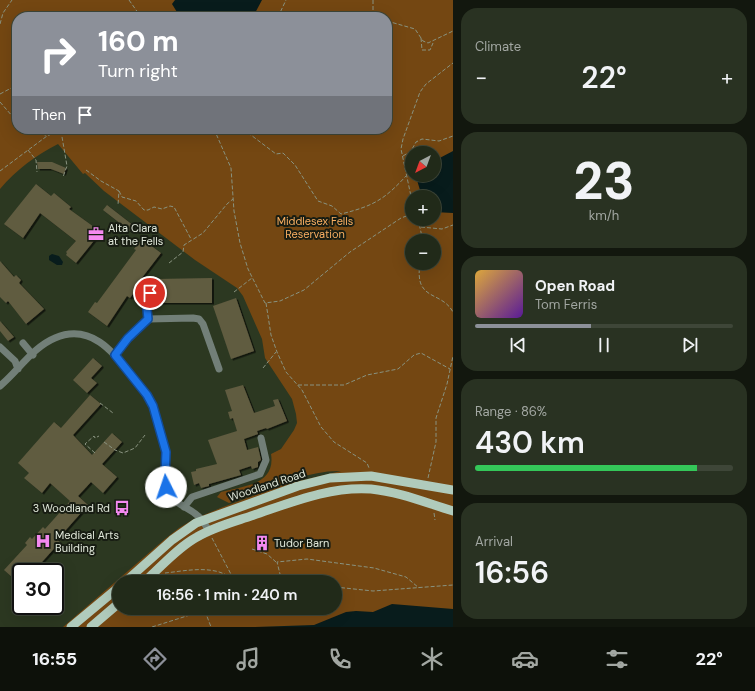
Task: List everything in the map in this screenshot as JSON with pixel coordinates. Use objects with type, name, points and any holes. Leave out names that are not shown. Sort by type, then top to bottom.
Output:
[{"type":"main road","name":"Woodland Road","points":[[133,575],[172,540],[202,520],[268,495],[330,478],[371,476],[453,490]]},
{"type":"main road","points":[[433,504],[438,487]]},
{"type":"main road","points":[[153,574],[182,547],[209,531],[313,495],[337,490],[382,490],[403,494],[453,511]]},
{"type":"main road","points":[[72,627],[112,593]]},
{"type":"main road","points":[[90,627],[112,609]]},
{"type":"street","points":[[148,319],[146,300],[150,293],[155,291]]},
{"type":"street","points":[[115,355],[128,338],[148,319],[199,319],[208,334],[219,369]]},
{"type":"street","points":[[0,386],[33,355],[53,339],[67,334],[79,334],[92,337],[105,344],[147,395],[153,406],[166,452],[166,487],[174,500],[202,520],[209,531]]},
{"type":"street","points":[[23,343],[33,355]]},
{"type":"street","points":[[0,347],[15,361],[18,369]]},
{"type":"street","points":[[184,507],[192,497],[260,474],[266,460],[261,438]]},
{"type":"path","points":[[0,24],[3,13],[12,0]]},
{"type":"path","points":[[129,0],[138,12]]},
{"type":"path","points":[[280,12],[286,0]]},
{"type":"path","points":[[373,0],[373,12]]},
{"type":"path","points":[[392,23],[406,28],[415,29],[426,42],[433,42],[453,31]]},
{"type":"path","points":[[421,37],[421,48],[424,51],[431,48],[433,42]]},
{"type":"path","points":[[405,170],[401,149],[403,139],[420,92],[426,84],[453,63]]},
{"type":"path","points":[[0,94],[12,88]]},
{"type":"path","points":[[0,102],[12,116]]},
{"type":"path","points":[[0,171],[51,134]]},
{"type":"path","points":[[61,134],[67,166],[63,177]]},
{"type":"path","points":[[216,134],[231,168],[240,243],[252,278],[265,303],[271,335],[286,372],[302,390],[321,427],[334,442],[367,463],[371,472]]},
{"type":"path","points":[[250,134],[276,154],[283,154],[295,165],[318,202],[332,206],[341,214],[364,208],[389,194],[405,177]]},
{"type":"path","points":[[403,157],[411,151],[416,142],[422,140],[439,141],[453,136]]},
{"type":"path","points":[[28,150],[36,160],[37,172]]},
{"type":"path","points":[[86,170],[101,181],[119,191],[122,197],[136,201],[144,210],[154,207],[162,209],[170,206],[174,207],[191,239]]},
{"type":"path","points":[[118,205],[119,191]]},
{"type":"path","points":[[169,263],[183,252],[184,245],[191,239],[203,233],[227,204],[234,199]]},
{"type":"path","points":[[265,303],[280,301],[304,290],[350,252],[395,222],[405,217]]},
{"type":"path","points":[[422,234],[421,227],[442,229],[453,225]]},
{"type":"path","points":[[419,270],[419,276],[422,286],[428,293],[445,304],[453,312]]},
{"type":"path","points":[[234,292],[252,278]]},
{"type":"path","points":[[263,368],[277,352]]},
{"type":"path","points":[[297,385],[344,385],[367,375],[398,369],[414,355],[421,353],[450,369]]},
{"type":"path","points":[[426,485],[434,460],[436,418],[453,356]]},
{"type":"path","points":[[100,403],[101,402],[113,413]]},
{"type":"path","points":[[104,442],[122,453],[134,448],[145,435]]},
{"type":"path","points":[[94,453],[84,444],[94,436],[96,438],[99,436]]},
{"type":"path","points":[[209,531],[231,575]]},
{"type":"path","points":[[252,549],[267,554],[277,562],[280,575]]},
{"type":"path","points":[[277,562],[307,560],[368,567],[406,577],[419,588]]},
{"type":"path","points":[[153,574],[201,570],[223,575]]},
{"type":"path","points":[[342,588],[373,591],[453,585]]},
{"type":"path","points":[[152,627],[192,615]]},
{"type":"path","points":[[206,615],[211,627]]},
{"type":"green space","name":"Middlesex Fells Reservation","points":[[0,0],[453,0],[453,627],[63,627],[112,585],[112,615],[342,615],[342,575],[123,575],[165,539],[194,519],[282,485],[341,471],[301,477],[229,503],[217,497],[221,492],[248,486],[263,478],[268,472],[271,464],[271,454],[281,449],[297,423],[292,399],[265,358],[262,339],[243,296],[237,288],[195,260],[104,191],[85,173],[83,174],[58,144],[13,175],[0,189]]},
{"type":"water","points":[[175,0],[262,0],[256,12],[177,12],[172,4]]},
{"type":"water","points":[[453,151],[453,213],[441,212],[441,190],[420,190],[418,182],[441,182],[441,157]]},
{"type":"water","points":[[52,254],[59,256],[63,262],[62,265],[57,265],[49,260],[49,256]]},
{"type":"water","points":[[392,604],[453,609],[453,627],[255,627],[314,625],[342,615],[346,612],[373,612]]},
{"type":"building","points":[[37,162],[52,162],[66,168],[64,174],[51,169],[38,169]]},
{"type":"building","points":[[36,184],[51,196],[54,193],[71,207],[69,209],[101,232],[76,263],[66,255],[66,252],[76,241],[40,213],[23,238],[4,224]]},
{"type":"building","points":[[107,205],[134,226],[130,231],[103,210]]},
{"type":"building","points":[[142,239],[161,253],[141,279],[143,280],[130,298],[127,296],[107,326],[88,312],[95,302],[97,303],[136,250],[134,249]]},
{"type":"building","points":[[0,261],[14,277],[16,275],[21,280],[19,283],[44,309],[26,324],[8,301],[6,303],[0,297]]},
{"type":"building","points":[[212,278],[212,303],[156,303],[156,296],[160,291],[156,286],[156,279]]},
{"type":"building","points":[[236,298],[254,351],[231,359],[213,306]]},
{"type":"building","points":[[0,321],[14,337],[8,341],[0,331]]},
{"type":"building","points":[[93,358],[102,366],[91,378],[97,383],[87,393],[73,380]]},
{"type":"building","points":[[243,385],[254,413],[275,406],[273,400],[278,399],[287,421],[267,429],[257,431],[258,434],[244,439],[247,450],[258,447],[261,460],[258,462],[258,467],[252,469],[251,466],[239,470],[241,475],[209,484],[209,486],[201,488],[199,483],[194,485],[191,472],[196,471],[196,469],[217,464],[208,440],[237,431],[233,418],[230,419],[228,412],[232,411],[225,390]]},
{"type":"building","points":[[90,395],[101,404],[73,435],[92,455],[112,433],[122,442],[102,464],[117,477],[103,493],[91,482],[78,496],[88,505],[57,540],[60,542],[41,563],[12,563],[12,577],[4,570],[27,545],[25,543],[30,537],[32,539],[43,527],[45,529],[70,501],[50,483],[42,493],[24,478],[29,473],[18,463],[54,422],[61,428]]},
{"type":"building","name":"Tudor Barn","points":[[264,538],[267,544],[259,548],[256,542]]},
{"type":"place","name":"Alta Clara at the Fells","points":[[96,234]]},
{"type":"place","name":"3 Woodland Rd","points":[[122,508]]},
{"type":"place","name":"Medical Arts Building","points":[[43,541]]},
{"type":"place","name":"Tudor Barn","points":[[262,543]]},
{"type":"route","points":[[150,293],[146,300],[148,319],[142,323],[128,338],[115,355],[147,395],[153,406],[166,452],[166,487]]}]
